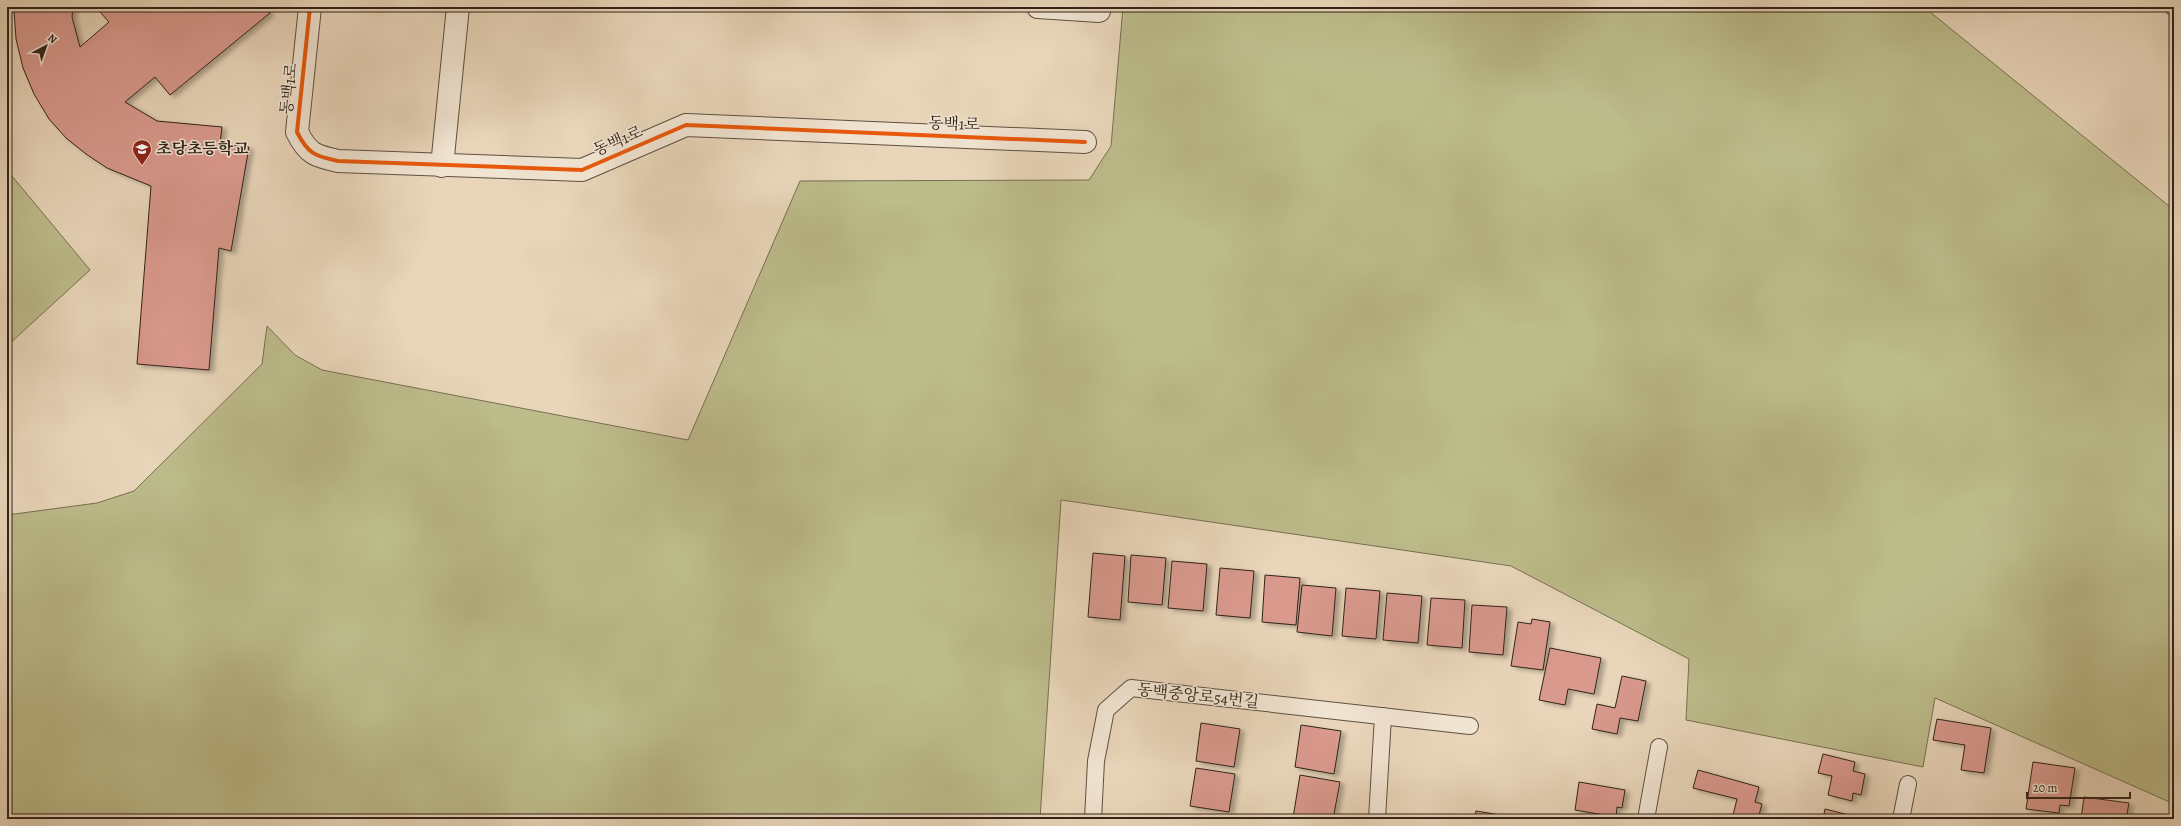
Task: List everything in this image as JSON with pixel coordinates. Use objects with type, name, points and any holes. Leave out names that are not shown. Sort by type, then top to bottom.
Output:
[{"type":"street","name":"동백1로","points":[[310,7],[297,132],[304,146],[318,156],[338,161],[582,170],[686,125],[1085,142]]},
{"type":"street","points":[[442,166],[458,7]]},
{"type":"street","points":[[1038,7],[1099,11]]},
{"type":"lane","name":"동백중앙로54번길","points":[[1093,819],[1096,761],[1106,710],[1131,688],[1470,726]]},
{"type":"lane","points":[[1378,819],[1383,716]]},
{"type":"lane","points":[[1646,819],[1659,748]]},
{"type":"lane","points":[[1901,819],[1908,784]]},
{"type":"shaded area","points":[[1123,7],[1924,7],[2174,210],[2174,804],[1935,698],[1923,767],[1686,720],[1689,659],[1511,566],[1061,500],[1040,819],[7,819],[7,515],[97,503],[134,491],[262,364],[267,326],[295,355],[322,370],[688,440],[800,181],[1089,180],[1111,146]]},
{"type":"shaded area","points":[[7,170],[90,270],[7,346]]},
{"type":"building","points":[[7,7],[73,7],[72,17],[80,47],[109,22],[100,12],[106,7],[265,7],[270,13],[170,95],[155,77],[125,102],[157,121],[222,127],[220,144],[249,147],[231,251],[219,248],[209,370],[137,364],[151,186],[107,168],[66,138],[49,119],[34,94],[23,68],[16,39],[14,10],[7,10]]},
{"type":"building","points":[[1093,553],[1125,556],[1120,620],[1088,617]]},
{"type":"building","points":[[1131,555],[1166,558],[1162,605],[1128,602]]},
{"type":"building","points":[[1172,561],[1207,564],[1203,611],[1168,608]]},
{"type":"building","points":[[1220,568],[1254,571],[1250,618],[1216,615]]},
{"type":"building","points":[[1265,575],[1300,578],[1296,625],[1262,622]]},
{"type":"building","points":[[1302,585],[1336,588],[1332,636],[1297,632]]},
{"type":"building","points":[[1346,588],[1380,591],[1376,639],[1342,636]]},
{"type":"building","points":[[1387,593],[1422,596],[1418,643],[1383,640]]},
{"type":"building","points":[[1431,598],[1465,600],[1462,648],[1427,645]]},
{"type":"building","points":[[1472,605],[1507,607],[1503,655],[1469,652]]},
{"type":"building","points":[[1532,619],[1550,622],[1543,670],[1511,666],[1518,622],[1531,624]]},
{"type":"building","points":[[1550,648],[1601,658],[1594,694],[1568,689],[1565,705],[1539,700]]},
{"type":"building","points":[[1622,676],[1646,681],[1638,721],[1620,718],[1617,734],[1592,729],[1597,704],[1615,708]]},
{"type":"building","points":[[1937,719],[1991,728],[1984,773],[1961,770],[1965,745],[1933,740]]},
{"type":"building","points":[[1201,723],[1240,729],[1234,767],[1196,761]]},
{"type":"building","points":[[1301,725],[1341,731],[1334,774],[1295,767]]},
{"type":"building","points":[[1823,754],[1855,762],[1853,771],[1865,774],[1861,795],[1853,793],[1852,801],[1828,795],[1832,776],[1818,773]]},
{"type":"building","points":[[2033,762],[2075,768],[2069,806],[2060,805],[2059,813],[2026,809]]},
{"type":"building","points":[[1196,768],[1235,774],[1229,812],[1190,806]]},
{"type":"building","points":[[1698,770],[1759,787],[1755,802],[1762,804],[1758,819],[1732,819],[1737,799],[1693,788]]},
{"type":"building","points":[[1300,775],[1340,782],[1333,819],[1293,818]]},
{"type":"building","points":[[1579,782],[1625,790],[1622,808],[1617,807],[1616,817],[1575,810]]},
{"type":"building","points":[[2084,797],[2129,803],[2126,819],[2081,819]]},
{"type":"building","points":[[1825,809],[1853,816],[1852,819],[1823,819]]},
{"type":"building","points":[[1476,811],[1506,816],[1506,819],[1474,819]]},
{"type":"cycle path","points":[[310,7],[297,132],[305,145],[313,153],[338,161],[582,170],[686,125],[1085,142]]},
{"type":"place","name":"초당초등학교","points":[[142,166]]}]
